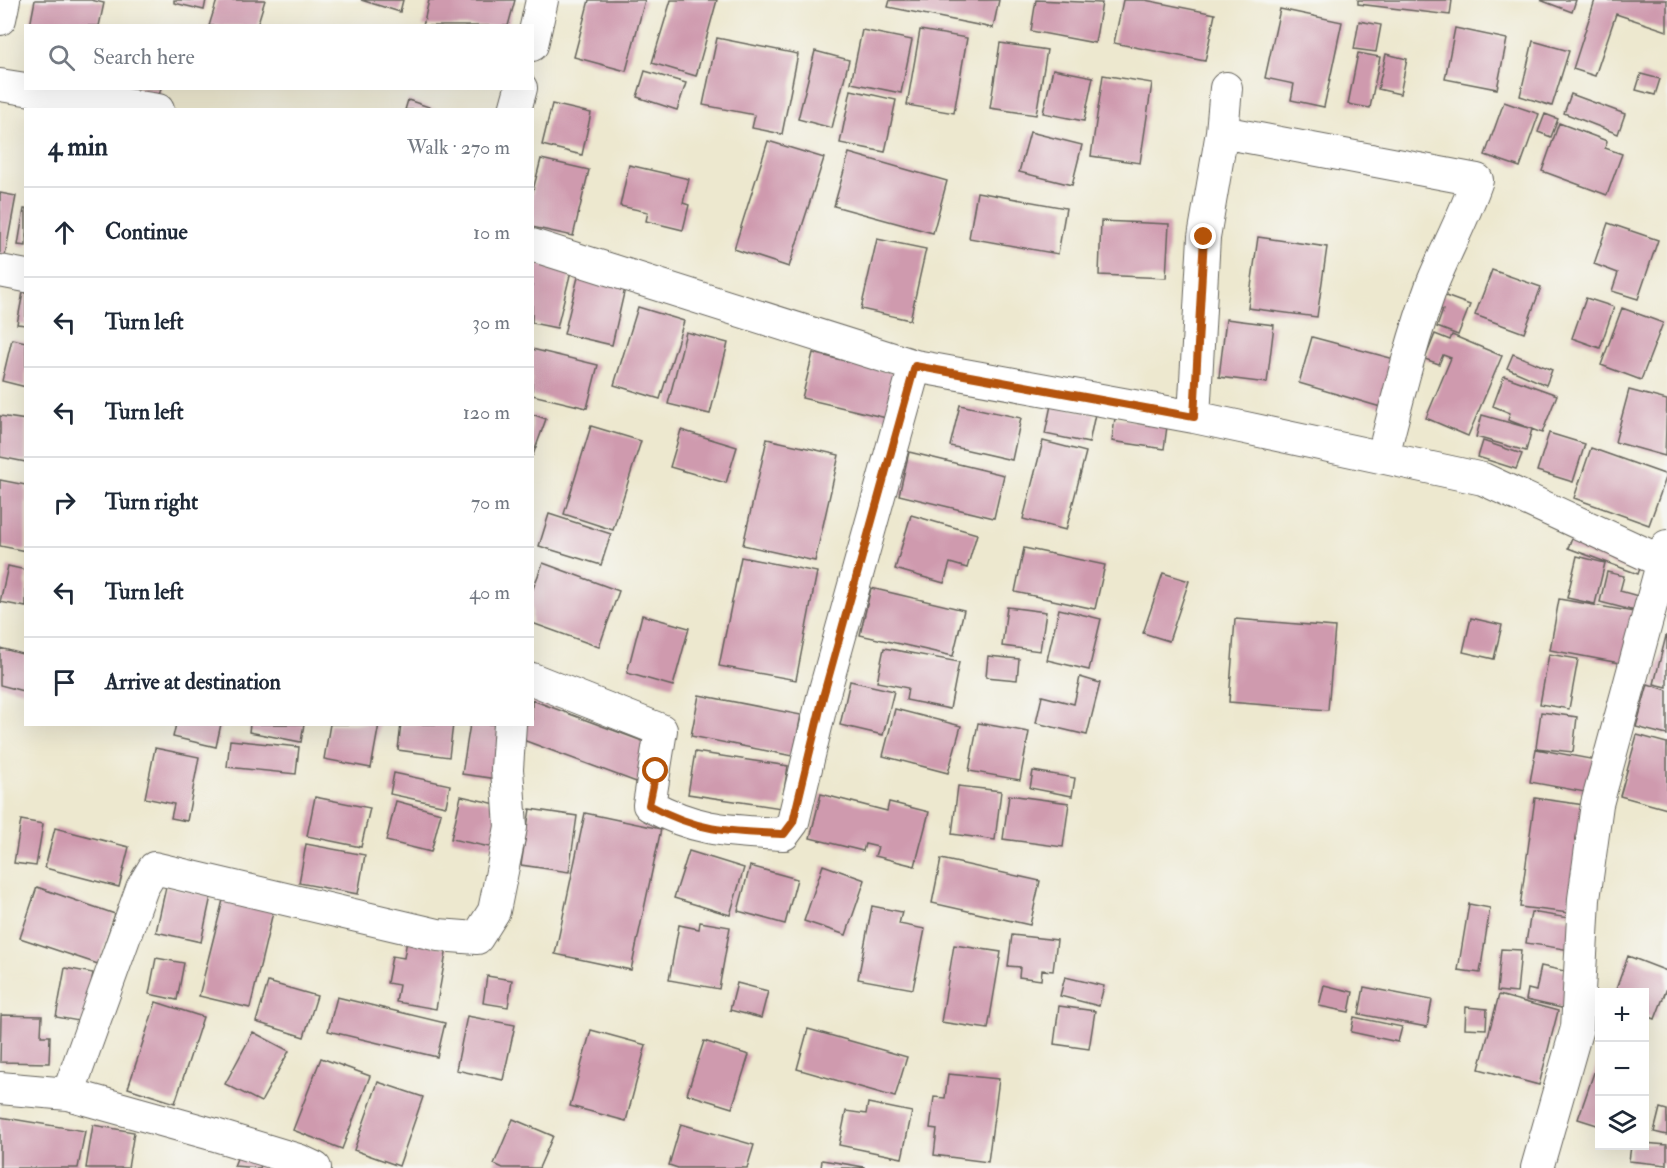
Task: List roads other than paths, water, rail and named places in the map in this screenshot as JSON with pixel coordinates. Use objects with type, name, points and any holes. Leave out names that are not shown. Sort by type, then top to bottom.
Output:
[{"type":"street","points":[[0,19],[4,0]]},
{"type":"street","points":[[534,36],[542,0]]},
{"type":"street","points":[[0,85],[24,89]]},
{"type":"street","points":[[1194,417],[1204,237],[1222,132],[1226,88]]},
{"type":"street","points":[[32,90],[145,108]]},
{"type":"street","points":[[515,108],[520,90]]},
{"type":"street","points":[[1222,132],[1478,180],[1434,280],[1411,344],[1383,456]]},
{"type":"street","points":[[534,246],[915,366],[1194,417],[1483,478],[1666,559],[1597,804],[1584,899],[1577,1028],[1537,1168]]},
{"type":"street","points":[[0,271],[24,276]]},
{"type":"street","points":[[534,680],[661,730],[649,805],[672,817],[720,831],[784,834],[793,822],[823,697],[915,366]]},
{"type":"street","points":[[68,1094],[142,888],[154,868],[438,935],[477,938],[494,911],[511,827],[507,769],[510,726]]},
{"type":"street","points":[[0,1088],[68,1094],[212,1134],[298,1160],[315,1168]]}]
